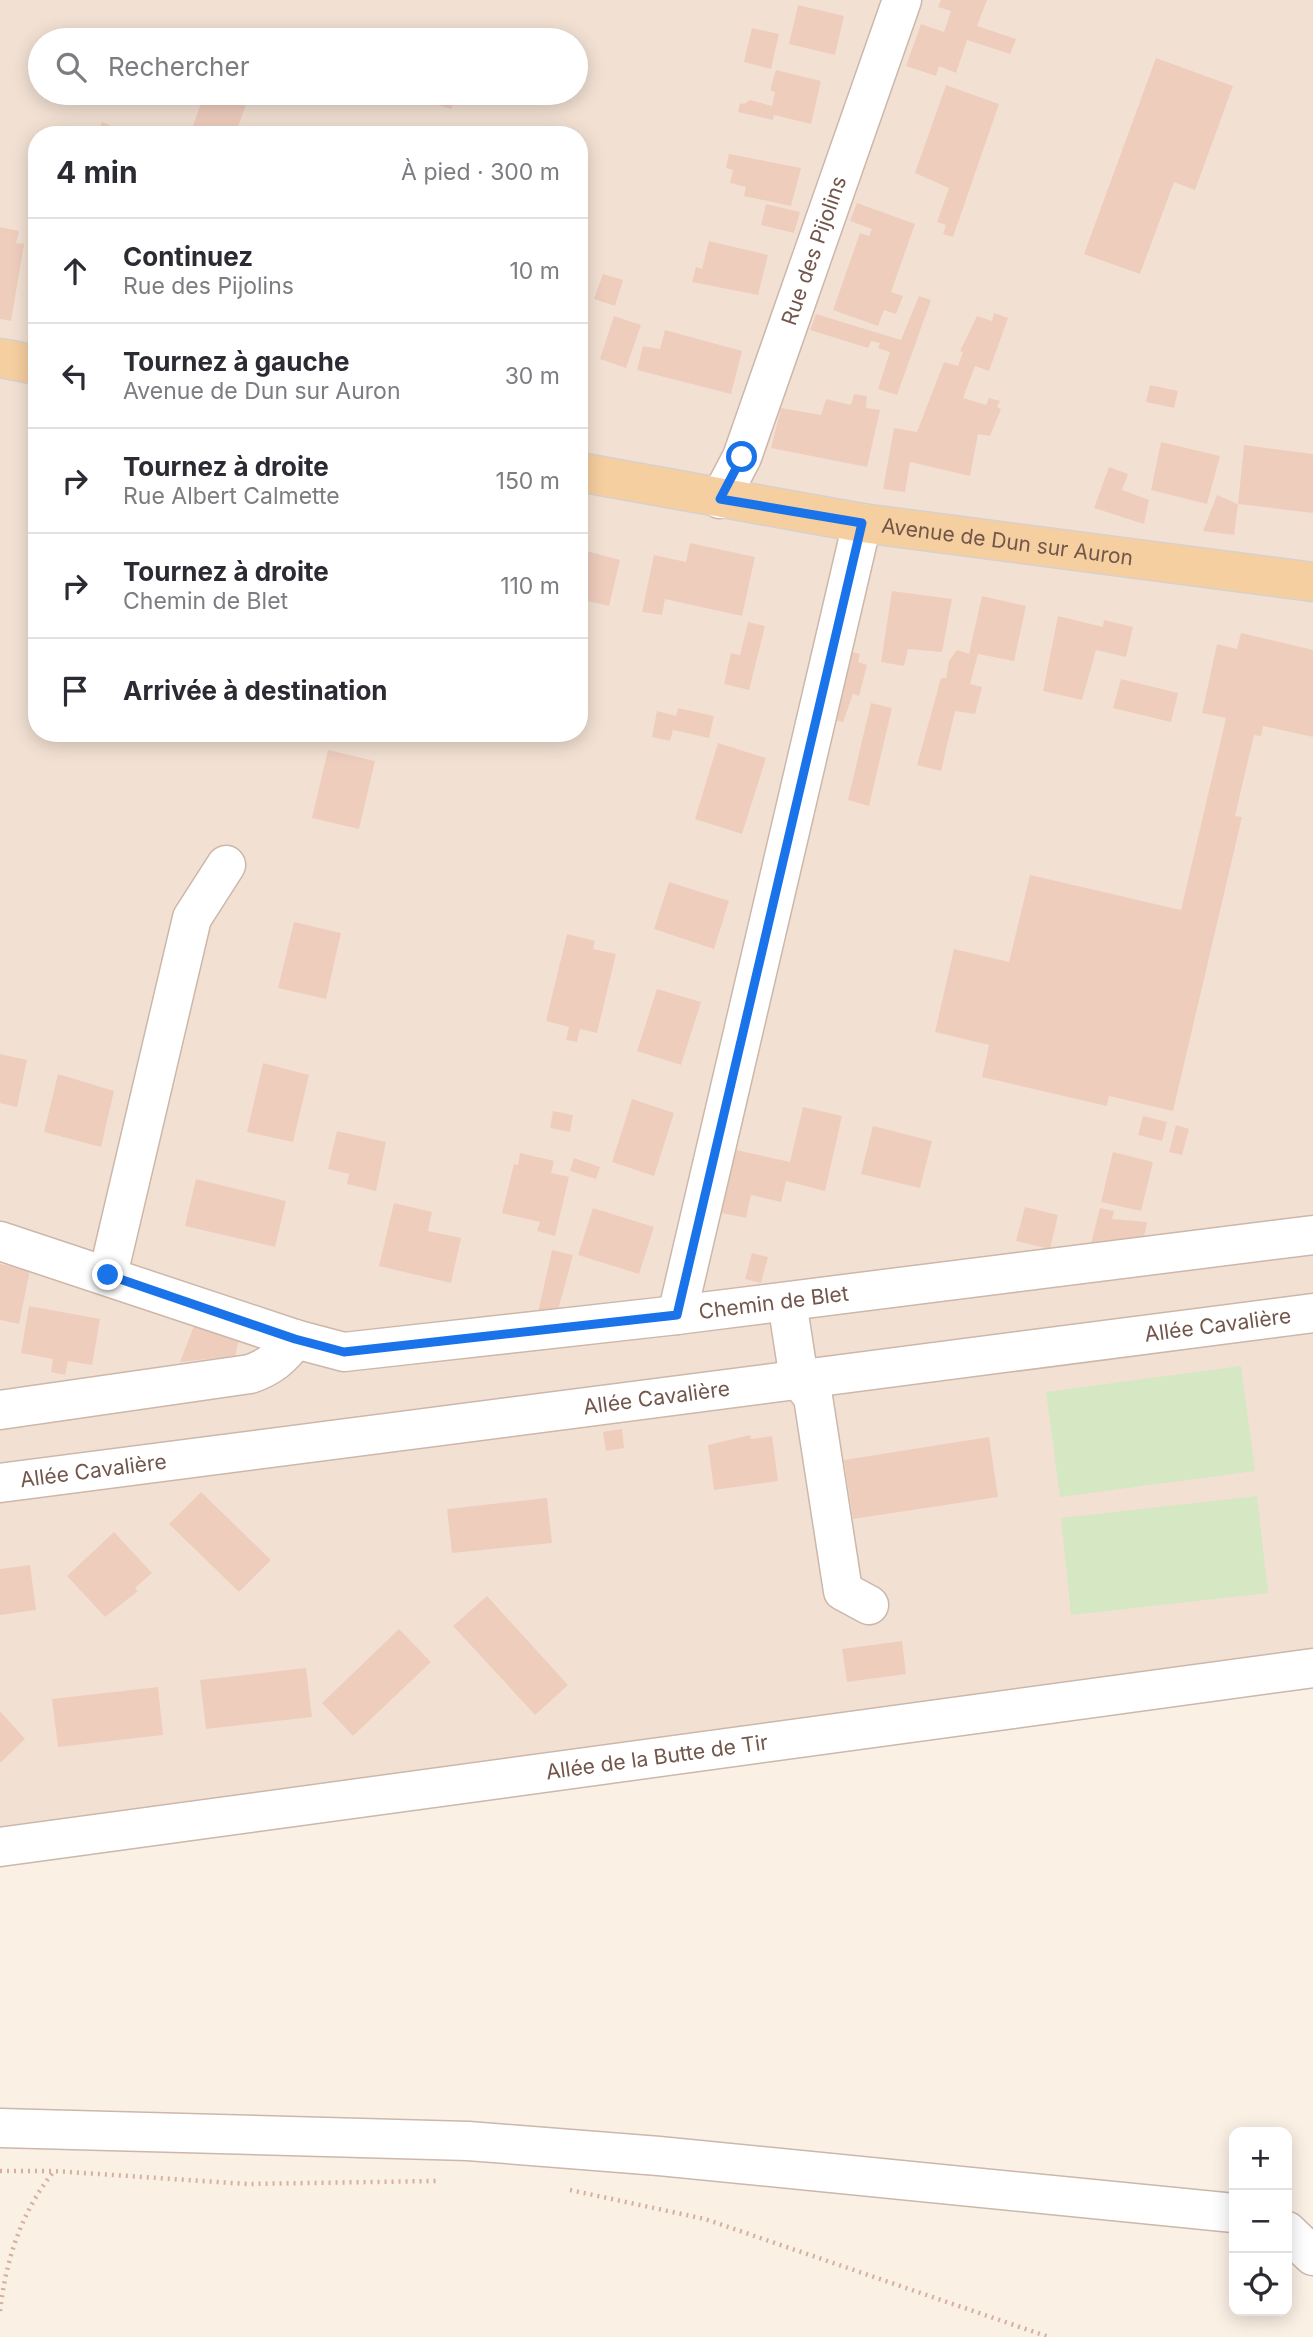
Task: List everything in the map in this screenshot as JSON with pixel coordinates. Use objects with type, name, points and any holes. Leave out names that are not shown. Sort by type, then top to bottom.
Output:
[{"type":"main road","points":[[0,358],[28,363]]},
{"type":"main road","name":"Avenue de Dun sur Auron","points":[[588,474],[862,523],[1313,582]]},
{"type":"street","name":"Rue des Pijolins","points":[[720,499],[742,457],[902,0]]},
{"type":"street","points":[[677,1315],[862,523]]},
{"type":"street","points":[[108,1275],[192,918],[226,865]]},
{"type":"street","name":"Chemin de Blet","points":[[0,1241],[295,1339],[344,1352],[787,1302],[1313,1235]]},
{"type":"street","points":[[787,1302],[799,1379],[813,1397],[842,1591],[869,1605]]},
{"type":"street","name":"Allée Cavalière","points":[[0,1483],[1313,1313]]},
{"type":"street","points":[[0,1410],[250,1374],[268,1367],[287,1351],[295,1339]]},
{"type":"street","name":"Allée de la Butte de Tir","points":[[0,1847],[1313,1668]]},
{"type":"street","points":[[0,2128],[468,2141],[660,2156],[1229,2213]]},
{"type":"street","points":[[1292,2219],[1313,2221]]},
{"type":"street","points":[[1292,2236],[1313,2256]]},
{"type":"path","points":[[0,2171],[54,2171],[247,2184],[444,2181]]},
{"type":"path","points":[[0,2311],[3,2284],[20,2224],[39,2190],[54,2171]]},
{"type":"path","points":[[557,2187],[637,2202],[705,2219],[1049,2337]]},
{"type":"shaded area","points":[[0,0],[1313,0],[1313,1686],[0,1864]]},
{"type":"green space","points":[[1241,1366],[1255,1471],[1060,1497],[1046,1392]]},
{"type":"green space","points":[[1257,1496],[1268,1593],[1071,1615],[1061,1518]]},
{"type":"building","points":[[941,0],[987,0],[977,26],[1016,39],[1010,54],[967,40],[956,73],[939,66],[936,76],[906,66],[921,24],[944,32],[951,11],[938,7]]},
{"type":"building","points":[[798,5],[844,16],[835,55],[789,44]]},
{"type":"building","points":[[752,28],[779,34],[771,69],[744,62]]},
{"type":"building","points":[[1156,58],[1233,86],[1195,190],[1174,182],[1140,274],[1084,254]]},
{"type":"building","points":[[776,70],[821,81],[811,124],[774,115],[773,120],[738,112],[740,103],[744,104],[750,100],[772,106],[775,92],[771,91],[771,86]]},
{"type":"building","points":[[946,85],[999,104],[953,237],[943,234],[946,225],[937,222],[949,188],[915,173]]},
{"type":"building","points":[[200,105],[246,105],[238,126],[193,126]]},
{"type":"building","points":[[729,154],[801,168],[791,206],[744,196],[746,187],[730,183],[733,170],[726,168]]},
{"type":"building","points":[[857,203],[915,224],[891,292],[903,296],[896,314],[884,310],[878,326],[833,310],[860,233],[869,236],[872,229],[850,221]]},
{"type":"building","points":[[766,204],[800,212],[794,233],[761,225]]},
{"type":"building","points":[[0,227],[19,231],[16,243],[24,244],[11,321],[0,319]]},
{"type":"building","points":[[709,241],[768,255],[758,295],[692,282],[696,267],[702,269]]},
{"type":"building","points":[[603,274],[623,280],[615,306],[594,299]]},
{"type":"building","points":[[919,296],[931,300],[897,395],[878,389],[890,352],[878,348],[880,343],[871,341],[868,348],[810,330],[816,314],[901,340]]},
{"type":"building","points":[[994,313],[1008,318],[989,371],[975,366],[963,398],[986,405],[989,398],[1000,401],[997,407],[1001,409],[990,436],[978,434],[970,476],[910,462],[905,492],[883,489],[894,428],[917,432],[944,362],[958,366],[963,352],[960,351],[977,316],[992,321]]},
{"type":"building","points":[[614,316],[641,325],[626,368],[600,359]]},
{"type":"building","points":[[665,330],[742,351],[731,394],[637,370],[643,346],[660,349]]},
{"type":"building","points":[[1150,385],[1178,391],[1174,408],[1146,402]]},
{"type":"building","points":[[854,394],[867,396],[866,408],[880,410],[867,467],[771,448],[781,408],[821,415],[826,399],[851,405]]},
{"type":"building","points":[[1161,442],[1220,456],[1207,504],[1151,490]]},
{"type":"building","points":[[1244,445],[1313,454],[1313,513],[1238,504]]},
{"type":"building","points":[[1109,467],[1128,474],[1122,490],[1149,500],[1144,524],[1094,508]]},
{"type":"building","points":[[1217,495],[1238,504],[1234,535],[1203,531]]},
{"type":"building","points":[[690,543],[755,557],[742,616],[665,599],[662,615],[642,612],[654,555],[686,562]]},
{"type":"building","points":[[588,551],[620,560],[609,606],[588,601]]},
{"type":"building","points":[[892,591],[952,599],[942,652],[908,649],[904,666],[881,662]]},
{"type":"building","points":[[982,596],[1026,606],[1014,661],[978,654],[970,684],[982,687],[975,714],[955,711],[941,771],[917,765],[941,678],[946,678],[949,661],[957,650],[969,654]]},
{"type":"building","points":[[1058,616],[1103,627],[1104,620],[1133,627],[1126,657],[1096,650],[1082,700],[1043,691]]},
{"type":"building","points":[[748,622],[765,626],[749,690],[724,684],[731,653],[740,655]]},
{"type":"building","points":[[1241,633],[1313,650],[1313,737],[1263,726],[1261,736],[1254,735],[1235,816],[1242,817],[1173,1111],[1109,1096],[1107,1106],[982,1077],[989,1045],[935,1032],[954,949],[1009,962],[1030,875],[1181,910],[1226,718],[1202,713],[1217,644],[1237,649]]},
{"type":"building","points":[[850,651],[860,654],[858,662],[867,665],[859,696],[853,694],[843,722],[835,720]]},
{"type":"building","points":[[1121,679],[1178,693],[1171,722],[1113,708]]},
{"type":"building","points":[[871,703],[892,708],[869,806],[848,800]]},
{"type":"building","points":[[678,708],[714,716],[709,738],[673,730],[670,741],[652,737],[657,711],[676,716]]},
{"type":"building","points":[[718,743],[766,758],[742,834],[695,819]]},
{"type":"building","points":[[328,750],[375,761],[359,829],[312,818]]},
{"type":"building","points":[[669,882],[729,901],[714,949],[654,929]]},
{"type":"building","points":[[294,922],[341,933],[326,999],[278,988]]},
{"type":"building","points":[[567,934],[595,941],[593,949],[616,954],[597,1033],[580,1029],[577,1042],[566,1040],[569,1027],[546,1021]]},
{"type":"building","points":[[657,989],[701,1002],[681,1065],[637,1051]]},
{"type":"building","points":[[0,1054],[27,1060],[17,1107],[0,1103]]},
{"type":"building","points":[[263,1063],[309,1075],[293,1142],[247,1132]]},
{"type":"building","points":[[58,1074],[114,1091],[101,1147],[44,1132]]},
{"type":"building","points":[[632,1099],[674,1113],[654,1176],[612,1162]]},
{"type":"building","points":[[803,1107],[842,1116],[825,1191],[786,1181],[781,1202],[751,1195],[746,1218],[717,1212],[732,1149],[790,1162]]},
{"type":"building","points":[[553,1111],[573,1115],[570,1132],[550,1128]]},
{"type":"building","points":[[1143,1116],[1167,1122],[1162,1141],[1138,1135]]},
{"type":"building","points":[[1176,1125],[1189,1129],[1182,1155],[1169,1152]]},
{"type":"building","points":[[873,1126],[932,1141],[920,1188],[861,1174]]},
{"type":"building","points":[[337,1131],[386,1142],[376,1191],[347,1184],[349,1174],[328,1169]]},
{"type":"building","points":[[1113,1152],[1153,1162],[1141,1211],[1101,1202]]},
{"type":"building","points":[[520,1153],[554,1161],[551,1173],[569,1177],[555,1236],[537,1231],[540,1222],[502,1213],[514,1164],[518,1165]]},
{"type":"building","points":[[574,1158],[600,1167],[596,1179],[570,1171]]},
{"type":"building","points":[[196,1179],[286,1201],[275,1247],[185,1226]]},
{"type":"building","points":[[394,1203],[432,1212],[428,1231],[461,1238],[451,1283],[379,1266]]},
{"type":"building","points":[[1025,1207],[1058,1215],[1050,1249],[1016,1241]]},
{"type":"building","points":[[593,1208],[654,1227],[639,1274],[578,1255]]},
{"type":"building","points":[[1100,1208],[1114,1211],[1112,1219],[1147,1222],[1144,1237],[1091,1244]]},
{"type":"building","points":[[552,1250],[573,1255],[557,1314],[537,1317]]},
{"type":"building","points":[[752,1253],[768,1257],[761,1283],[745,1279]]},
{"type":"building","points":[[0,1264],[30,1270],[19,1324],[0,1320]]},
{"type":"building","points":[[29,1306],[100,1319],[92,1365],[68,1361],[65,1375],[51,1372],[53,1359],[21,1353]]},
{"type":"building","points":[[197,1318],[241,1332],[235,1356],[180,1362]]},
{"type":"building","points":[[622,1429],[624,1448],[606,1451],[603,1432]]},
{"type":"building","points":[[750,1435],[751,1439],[772,1436],[778,1481],[714,1490],[708,1445]]},
{"type":"building","points":[[989,1437],[998,1497],[853,1519],[844,1460]]},
{"type":"building","points":[[201,1492],[271,1560],[239,1592],[169,1524]]},
{"type":"building","points":[[547,1498],[552,1543],[452,1553],[447,1509]]},
{"type":"building","points":[[114,1532],[152,1573],[135,1588],[138,1591],[105,1617],[67,1576]]},
{"type":"building","points":[[30,1565],[36,1610],[0,1615],[0,1569]]},
{"type":"building","points":[[487,1596],[568,1685],[535,1715],[453,1626]]},
{"type":"building","points":[[399,1629],[431,1662],[353,1736],[322,1703]]},
{"type":"building","points":[[902,1641],[906,1674],[847,1682],[842,1649]]},
{"type":"building","points":[[306,1668],[312,1717],[206,1729],[200,1680]]},
{"type":"building","points":[[158,1687],[163,1735],[58,1747],[52,1699]]},
{"type":"building","points":[[0,1711],[25,1739],[0,1763]]},
{"type":"route","points":[[108,1275],[246,1320],[295,1339],[344,1352],[677,1315],[862,523],[720,499],[742,457]]}]
